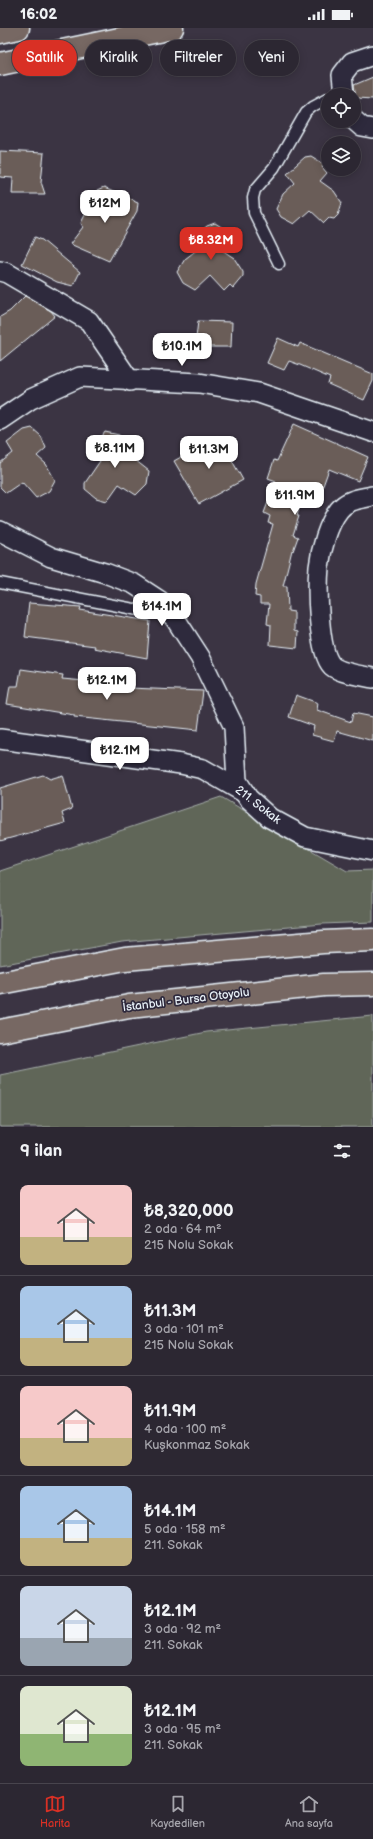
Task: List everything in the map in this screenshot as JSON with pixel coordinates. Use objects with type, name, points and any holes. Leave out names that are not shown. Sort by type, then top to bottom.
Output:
[{"type":"highway","points":[[0,32],[18,28]]},
{"type":"highway","points":[[0,64],[172,28]]},
{"type":"highway","points":[[0,983],[125,959],[324,942],[373,940]]},
{"type":"highway","name":"İstanbul - Bursa Otoyolu","points":[[0,1031],[129,1006],[324,985],[373,984]]},
{"type":"street","points":[[343,88],[342,75],[352,62],[373,54]]},
{"type":"street","points":[[361,126],[373,129]]},
{"type":"street","points":[[0,271],[7,273],[89,321],[130,381]]},
{"type":"street","points":[[0,420],[31,399],[80,377],[130,381],[199,383],[259,393],[373,432]]},
{"type":"street","points":[[373,501],[350,501],[339,510],[329,529],[319,568],[319,607],[322,640],[326,657],[333,667],[373,678]]},
{"type":"street","points":[[0,531],[51,557],[105,573],[134,584],[160,602],[176,620],[200,657],[234,727],[237,781],[245,793]]},
{"type":"street","name":"211. Sokak","points":[[0,739],[181,764],[203,769],[245,793],[248,798],[270,818],[305,837],[373,851]]},
{"type":"lane","points":[[278,264],[254,212],[253,198],[255,190],[274,168],[306,112],[321,102]]},
{"type":"lane","points":[[0,583],[144,611],[153,609],[160,602]]},
{"type":"green space","points":[[221,797],[347,871],[373,870],[373,922],[322,924],[122,942],[0,965],[0,871]]},
{"type":"green space","points":[[373,1016],[373,1127],[0,1127],[0,1075],[206,1032]]},
{"type":"building","points":[[373,77],[373,99],[361,98],[361,88],[354,88],[354,85]]},
{"type":"building","points":[[0,151],[44,153],[41,182],[45,194],[12,194],[13,178],[0,177]]},
{"type":"building","points":[[311,156],[321,162],[321,176],[324,176],[320,181],[334,191],[342,203],[338,215],[334,219],[329,218],[324,223],[310,210],[294,224],[281,217],[276,209],[283,194],[295,183],[287,173],[305,157]]},
{"type":"building","points":[[104,188],[138,202],[137,211],[109,261],[70,244],[83,227],[81,223],[97,191]]},
{"type":"building","points":[[215,223],[223,228],[231,242],[222,250],[234,258],[243,272],[243,276],[233,288],[230,285],[224,291],[210,276],[195,290],[183,283],[177,272],[185,259],[198,249],[191,239],[207,226]]},
{"type":"building","points":[[35,237],[42,240],[80,272],[73,286],[57,282],[22,264]]},
{"type":"building","points":[[25,296],[51,311],[55,316],[0,361],[0,317],[10,311]]},
{"type":"building","points":[[198,321],[232,322],[231,347],[195,347]]},
{"type":"building","points":[[278,338],[298,347],[300,343],[373,374],[373,381],[364,400],[328,384],[330,378],[300,365],[289,361],[284,370],[267,363]]},
{"type":"building","points":[[294,424],[368,457],[358,481],[329,469],[320,494],[304,488],[297,516],[299,516],[293,535],[298,537],[293,551],[292,550],[283,586],[287,586],[288,611],[294,612],[294,631],[298,632],[297,648],[270,645],[271,625],[267,624],[269,604],[260,604],[260,597],[255,596],[256,584],[273,524],[268,523],[270,516],[264,513],[276,481],[268,478],[274,460],[277,461]]},
{"type":"building","points":[[32,428],[41,436],[46,448],[37,456],[46,464],[55,480],[49,491],[36,498],[22,482],[6,493],[0,487],[0,463],[13,453],[7,443],[24,430]]},
{"type":"building","points":[[105,432],[119,435],[130,445],[124,455],[135,460],[149,471],[147,484],[136,495],[119,484],[107,501],[96,498],[85,489],[85,483],[100,461],[91,452]]},
{"type":"building","points":[[218,436],[243,480],[199,504],[174,461]]},
{"type":"building","points":[[29,603],[81,607],[80,610],[150,621],[147,658],[94,648],[95,646],[25,637]]},
{"type":"building","points":[[21,669],[63,675],[62,679],[130,685],[129,688],[203,691],[198,730],[74,717],[74,715],[7,704],[10,686],[18,686]]},
{"type":"building","points":[[296,695],[318,703],[317,710],[351,722],[353,713],[373,717],[373,741],[337,731],[334,741],[312,735],[314,726],[289,717]]},
{"type":"building","points":[[43,775],[50,779],[63,775],[72,809],[62,813],[65,823],[0,841],[0,788]]}]
